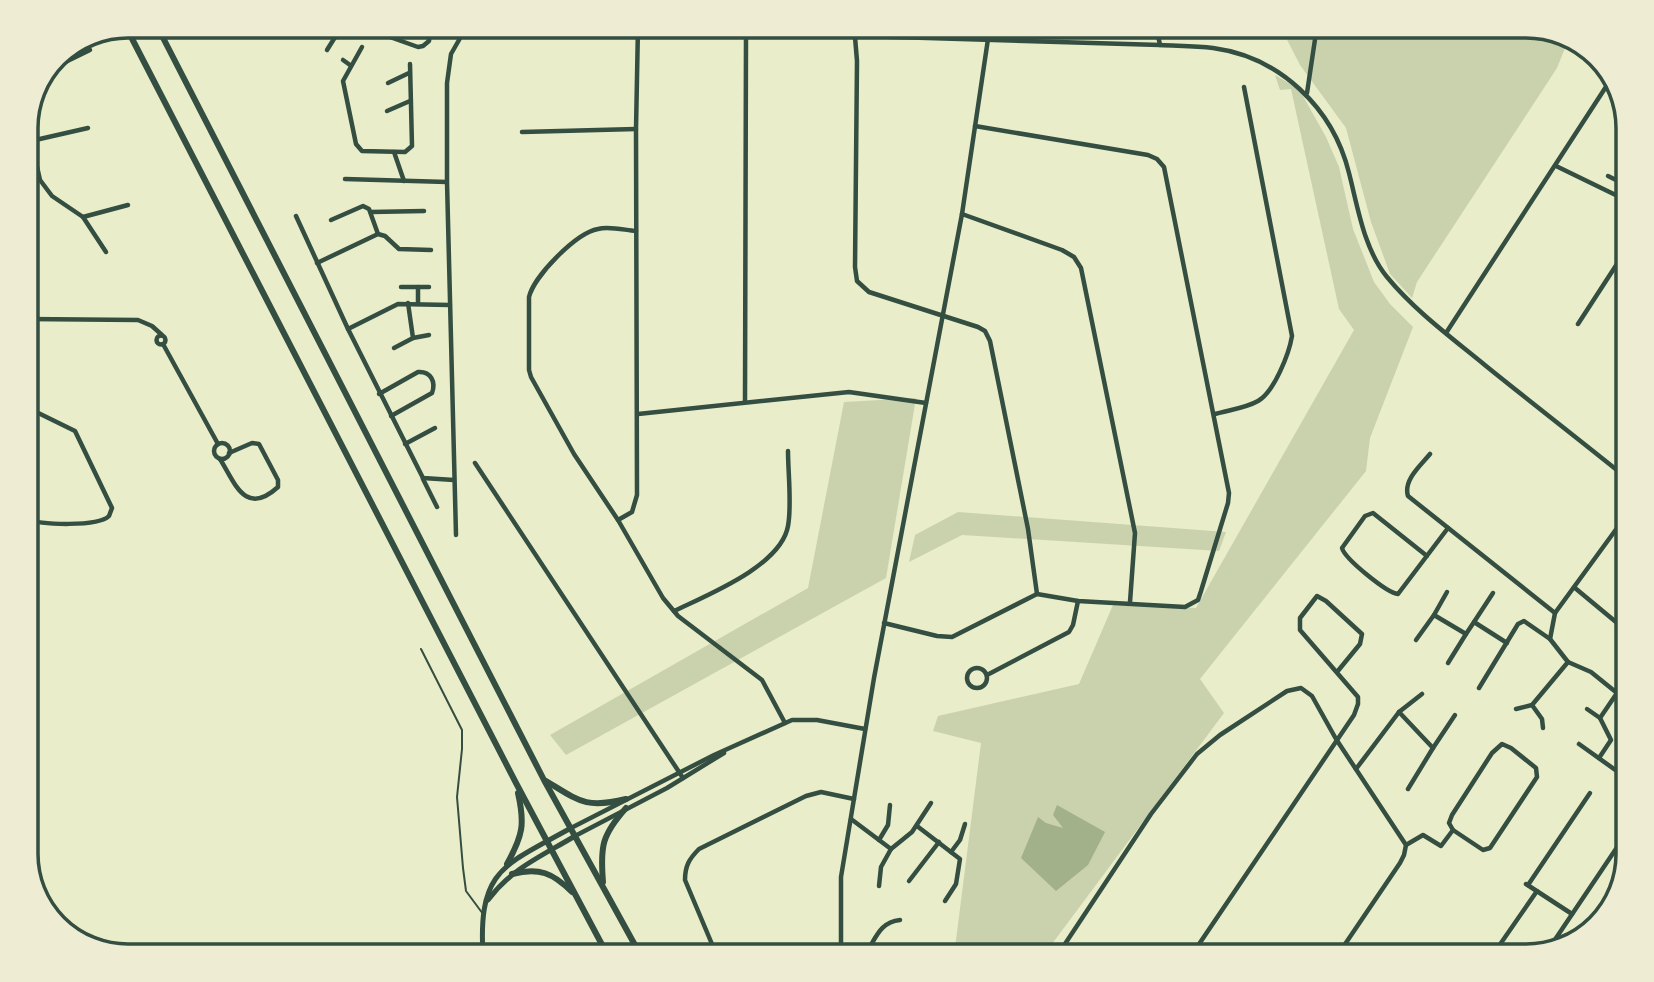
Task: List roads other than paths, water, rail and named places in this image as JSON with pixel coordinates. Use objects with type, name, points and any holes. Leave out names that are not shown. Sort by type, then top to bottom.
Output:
[{"type":"main road","points":[[133,39],[602,944]]},
{"type":"main road","points":[[164,39],[544,780],[635,944]]},
{"type":"main road","points":[[544,780],[586,803],[604,805],[626,799]]},
{"type":"main road","points":[[507,864],[523,829],[516,783]]},
{"type":"main road","points":[[604,884],[602,844],[609,829],[626,808]]},
{"type":"main road","points":[[512,874],[533,870],[546,872],[578,899]]},
{"type":"street","points":[[327,50],[334,39]]},
{"type":"street","points":[[396,39],[418,47],[429,39]]},
{"type":"street","points":[[456,535],[447,182],[447,69],[459,39]]},
{"type":"street","points":[[618,520],[632,512],[636,505],[638,39]]},
{"type":"street","points":[[745,402],[746,39]]},
{"type":"street","points":[[855,39],[857,281],[869,292],[982,329],[990,341],[1028,529],[1037,594]]},
{"type":"street","points":[[841,944],[839,890],[850,819],[884,623],[962,214],[988,39],[1213,48],[1248,57],[1272,68],[1306,93],[1338,138],[1346,158],[1362,225],[1385,274],[1405,297],[1446,333],[1615,469]]},
{"type":"street","points":[[1159,39],[1160,45]]},
{"type":"street","points":[[1306,93],[1315,39]]},
{"type":"street","points":[[362,47],[343,81],[356,144],[362,151],[407,151],[412,146],[410,64]]},
{"type":"street","points":[[71,60],[90,50]]},
{"type":"street","points":[[343,60],[350,65]]},
{"type":"street","points":[[388,83],[409,73]]},
{"type":"street","points":[[1214,414],[1251,405],[1267,394],[1287,355],[1293,336],[1244,87]]},
{"type":"street","points":[[1446,333],[1605,88]]},
{"type":"street","points":[[387,111],[411,101]]},
{"type":"street","points":[[884,623],[951,637],[1037,594],[1078,601],[1185,607],[1198,600],[1228,503],[1229,493],[1167,178],[1160,162],[1148,155],[975,126]]},
{"type":"street","points":[[39,139],[88,128]]},
{"type":"street","points":[[522,132],[636,129]]},
{"type":"street","points":[[394,152],[404,181]]},
{"type":"street","points":[[1556,166],[1615,195]]},
{"type":"street","points":[[1608,176],[1615,180]]},
{"type":"street","points":[[39,177],[52,196],[83,218],[106,252]]},
{"type":"street","points":[[345,179],[447,182]]},
{"type":"street","points":[[83,218],[128,205]]},
{"type":"street","points":[[331,220],[362,205],[368,207],[378,234]]},
{"type":"street","points":[[370,212],[424,211]]},
{"type":"street","points":[[962,214],[1062,250],[1074,257],[1081,268],[1135,533],[1130,602]]},
{"type":"street","points":[[296,216],[379,394],[437,507]]},
{"type":"street","points":[[636,231],[601,228],[588,231],[537,280],[529,297],[531,377],[574,454],[618,520],[663,598],[674,611],[762,680],[785,723]]},
{"type":"street","points":[[317,263],[378,234],[385,236],[399,248],[431,250]]},
{"type":"street","points":[[1578,324],[1615,267]]},
{"type":"street","points":[[401,287],[429,287]]},
{"type":"street","points":[[418,287],[418,304]]},
{"type":"street","points":[[408,303],[413,338]]},
{"type":"street","points":[[348,329],[398,304],[450,305]]},
{"type":"street","points":[[39,319],[143,321],[152,326],[166,339],[163,344],[218,444]]},
{"type":"street","points":[[394,348],[413,338],[429,335]]},
{"type":"street","points":[[379,394],[418,372],[424,371],[433,382],[432,393],[391,416]]},
{"type":"street","points":[[638,414],[849,392],[926,403]]},
{"type":"street","points":[[39,413],[75,431],[111,504],[112,512],[106,520],[93,523],[39,523]]},
{"type":"street","points":[[405,444],[435,428]]},
{"type":"street","points":[[218,444],[214,452],[245,497],[261,498],[278,487],[278,480],[259,444],[252,443],[220,459]]},
{"type":"street","points":[[218,444],[225,444],[229,453]]},
{"type":"street","points":[[674,611],[766,561],[780,543],[788,526],[788,451]]},
{"type":"street","points":[[1430,454],[1410,479],[1406,489],[1411,500],[1555,613]]},
{"type":"street","points":[[475,463],[683,778]]},
{"type":"street","points":[[423,478],[454,480]]},
{"type":"street","points":[[1427,556],[1373,513],[1368,513],[1342,548],[1343,553],[1395,594],[1404,589],[1448,528]]},
{"type":"street","points":[[1550,639],[1555,613],[1616,530]]},
{"type":"street","points":[[1574,587],[1616,622]]},
{"type":"street","points":[[1416,640],[1447,592]]},
{"type":"street","points":[[1448,663],[1493,593]]},
{"type":"street","points":[[1199,944],[1354,715],[1359,701],[1298,625],[1300,618],[1317,596],[1362,634],[1360,643],[1337,672]]},
{"type":"street","points":[[987,675],[1069,632],[1078,601]]},
{"type":"street","points":[[1434,615],[1466,634]]},
{"type":"street","points":[[1479,688],[1523,620],[1550,639],[1568,662],[1591,672],[1616,692]]},
{"type":"street","points":[[1474,622],[1507,643]]},
{"type":"street","points":[[1516,709],[1532,705],[1568,662]]},
{"type":"street","points":[[975,668],[984,670],[987,675],[985,685],[979,689],[971,687],[967,681],[968,674],[975,668]]},
{"type":"street","points":[[1065,944],[1151,814],[1180,775],[1210,742],[1287,691],[1298,688],[1306,689],[1312,696],[1336,739],[1406,845],[1404,855],[1345,944]]},
{"type":"street","points":[[1356,769],[1399,712],[1422,694]]},
{"type":"street","points":[[1600,718],[1616,695]]},
{"type":"street","points":[[1532,705],[1542,719],[1543,728]]},
{"type":"street","points":[[1587,709],[1600,718],[1611,740],[1599,758]]},
{"type":"street","points":[[1399,712],[1433,748]]},
{"type":"street","points":[[1408,789],[1455,715]]},
{"type":"street","points":[[483,944],[483,915],[492,882],[507,864],[547,841],[679,772],[792,720],[817,720],[865,729]]},
{"type":"street","points":[[1502,744],[1506,746],[1536,768],[1537,777],[1488,850],[1480,849],[1453,830],[1449,823],[1452,815],[1497,747],[1502,744]]},
{"type":"street","points":[[1579,744],[1616,769]]},
{"type":"street","points":[[486,903],[501,883],[512,874],[575,836],[683,778],[730,748]]},
{"type":"street","points":[[712,944],[685,880],[685,871],[692,856],[699,849],[806,796],[821,792],[854,799]]},
{"type":"street","points":[[1572,915],[1527,884],[1590,793]]},
{"type":"street","points":[[879,886],[881,866],[891,849],[917,825],[931,803]]},
{"type":"street","points":[[879,839],[890,820],[890,805]]},
{"type":"street","points":[[850,819],[891,849]]},
{"type":"street","points":[[951,852],[960,840],[965,824]]},
{"type":"street","points":[[917,825],[959,857],[956,884],[945,901]]},
{"type":"street","points":[[1406,845],[1423,835],[1441,846],[1453,830]]},
{"type":"street","points":[[909,881],[939,842]]},
{"type":"street","points":[[1556,938],[1616,849]]},
{"type":"street","points":[[1500,944],[1537,891]]},
{"type":"street","points":[[872,944],[886,923],[900,920]]},
{"type":"lane","points":[[421,649],[462,730],[457,797],[463,868],[466,891],[483,915]]}]
